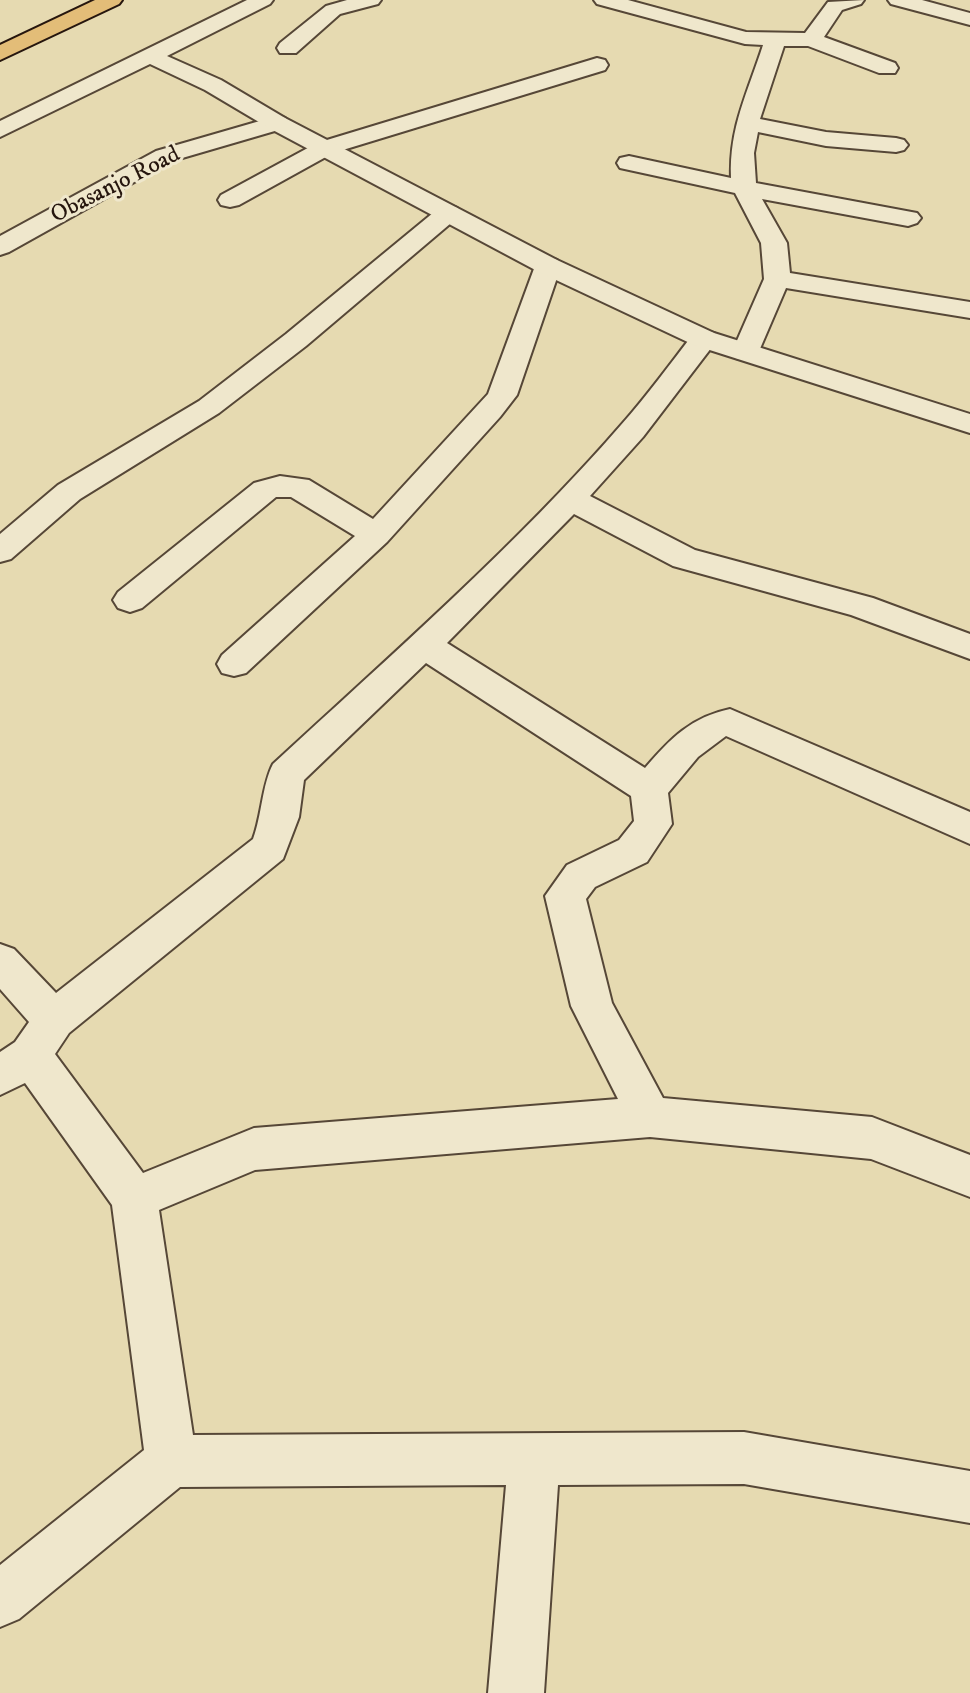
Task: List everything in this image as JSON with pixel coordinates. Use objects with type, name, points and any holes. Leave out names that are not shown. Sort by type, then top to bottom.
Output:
[{"type":"main road","points":[[0,33],[70,0]]},
{"type":"main road","points":[[0,53],[112,0]]},
{"type":"street","points":[[0,130],[263,0]]},
{"type":"street","points":[[313,0],[333,10]]},
{"type":"street","points":[[288,48],[333,10],[371,0]]},
{"type":"street","points":[[604,0],[745,38],[811,40],[887,68]]},
{"type":"street","points":[[811,40],[835,6],[854,0]]},
{"type":"street","points":[[898,0],[970,19]]},
{"type":"street","points":[[746,352],[777,279],[774,243],[744,188],[742,153],[751,105],[761,85],[775,40]]},
{"type":"street","points":[[148,55],[213,85],[277,123],[548,266],[704,339],[970,424]]},
{"type":"street","points":[[230,200],[325,148],[597,65]]},
{"type":"street","name":"Obasanjo Road","points":[[0,247],[164,156],[277,123]]},
{"type":"street","points":[[747,123],[826,139],[896,145]]},
{"type":"street","points":[[629,163],[744,188],[908,218]]},
{"type":"street","points":[[0,551],[69,492],[209,407],[296,340],[448,213]]},
{"type":"street","points":[[234,664],[376,535],[490,411],[502,395],[548,266]]},
{"type":"street","points":[[777,279],[970,310]]},
{"type":"street","points":[[28,1050],[269,848],[280,817],[286,774],[424,645],[570,499],[632,431],[704,339]]},
{"type":"street","points":[[130,600],[265,490],[280,486],[298,487],[376,535]]},
{"type":"street","points":[[570,499],[684,558],[861,606],[970,647]]},
{"type":"street","points":[[424,645],[649,789]]},
{"type":"street","points":[[650,1117],[592,1006],[565,896],[581,876],[633,851],[653,824],[649,789],[704,731],[717,723],[730,722],[970,830]]},
{"type":"street","points":[[0,961],[28,1050],[134,1198],[171,1461]]},
{"type":"street","points":[[134,1198],[254,1149],[650,1117],[872,1138],[970,1176]]},
{"type":"street","points":[[0,1600],[171,1461],[744,1458],[970,1497]]},
{"type":"street","points":[[516,1693],[534,1459]]}]
